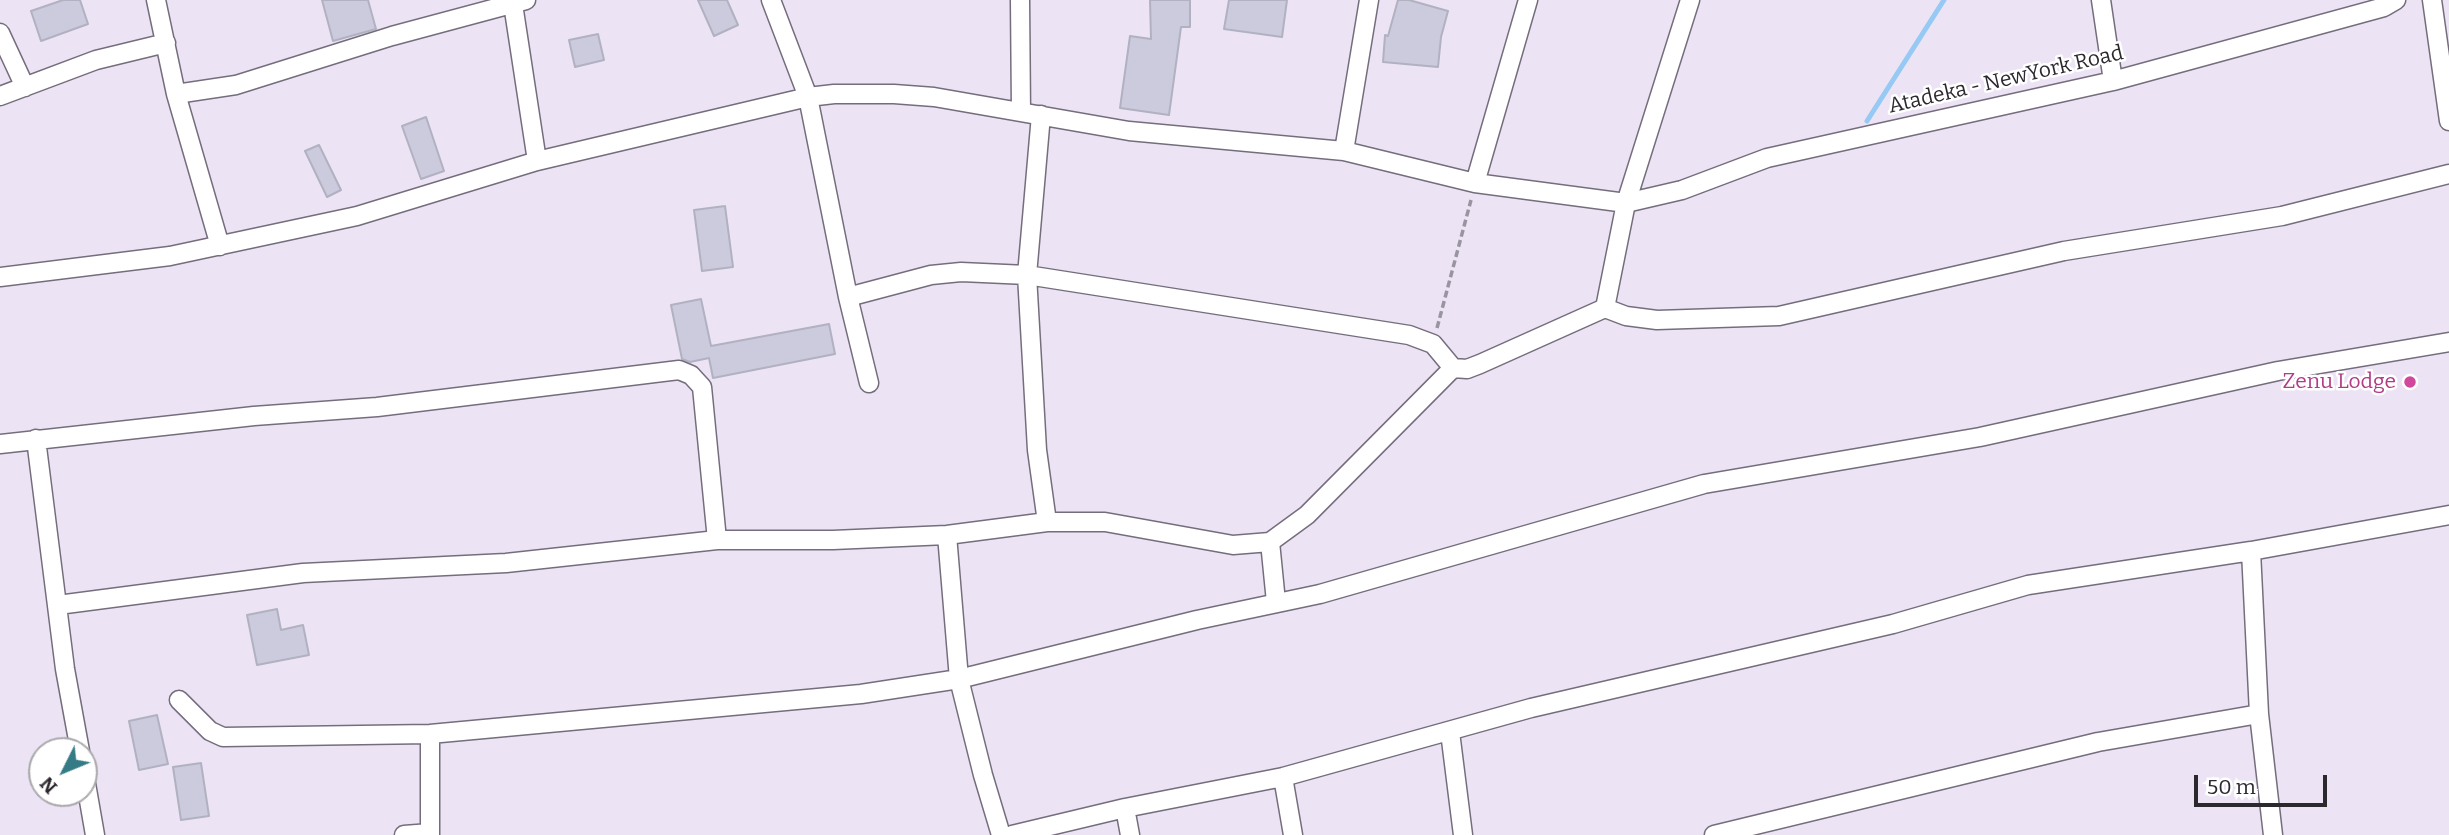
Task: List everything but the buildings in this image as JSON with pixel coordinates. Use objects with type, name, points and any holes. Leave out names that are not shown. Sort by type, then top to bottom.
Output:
[{"type":"street","points":[[156,0],[176,94],[220,246]]},
{"type":"street","points":[[771,0],[808,97],[848,297],[869,383]]},
{"type":"street","points":[[1020,0],[1021,112]]},
{"type":"street","points":[[1344,151],[1369,0]]},
{"type":"street","points":[[1475,183],[1528,0]]},
{"type":"street","points":[[1605,308],[1626,203],[1690,0]]},
{"type":"street","points":[[2101,0],[2113,81]]},
{"type":"street","name":"Atadeka - NewYork Road","points":[[1626,203],[1682,190],[1767,158],[2113,81],[2384,7],[2396,0]]},
{"type":"street","points":[[2432,0],[2449,121]]},
{"type":"street","points":[[176,94],[236,85],[392,36],[519,2],[537,162]]},
{"type":"street","points":[[0,33],[25,88]]},
{"type":"street","points":[[0,96],[96,60],[166,43]]},
{"type":"street","points":[[0,277],[170,256],[357,216],[537,162],[808,97],[894,94],[934,97],[1129,131],[1344,151],[1475,183],[1626,203]]},
{"type":"street","points":[[1041,115],[1027,275],[1037,450],[1048,522]]},
{"type":"street","points":[[848,297],[931,275],[961,272],[1027,275],[1409,335],[1433,344],[1453,368],[1467,369],[1605,308],[1626,316],[1657,320],[1779,316],[2064,251],[2282,216],[2449,174]]},
{"type":"street","points":[[179,699],[210,731],[223,737],[429,734],[861,694],[959,679],[1276,602],[1320,594],[1704,484],[1980,437],[2278,371],[2449,342]]},
{"type":"street","points":[[58,605],[303,573],[506,564],[717,540],[833,540],[947,535],[1048,522],[1105,522],[1233,545],[1270,542],[1307,514],[1453,368]]},
{"type":"street","points":[[0,444],[254,416],[377,407],[679,370],[691,375],[702,387],[717,540]]},
{"type":"street","points":[[36,439],[65,669],[77,737]]},
{"type":"street","points":[[1012,835],[1125,808],[1283,777],[1531,708],[1893,624],[2028,585],[2251,551],[2449,516]]},
{"type":"street","points":[[947,535],[959,679],[1001,835]]},
{"type":"street","points":[[1270,542],[1276,602]]},
{"type":"street","points":[[2251,551],[2259,714],[2273,835]]},
{"type":"street","points":[[1714,835],[2098,741],[2259,714]]},
{"type":"street","points":[[1450,732],[1463,835]]},
{"type":"street","points":[[404,835],[430,834],[429,734]]},
{"type":"street","points":[[1283,777],[1293,835]]},
{"type":"street","points":[[90,807],[95,835]]},
{"type":"street","points":[[1125,808],[1130,835]]},
{"type":"path","points":[[1433,344],[1475,183]]},
{"type":"waterway","points":[[1867,121],[1944,0]]},
{"type":"place","name":"Zenu Lodge","points":[[2410,382]]}]
